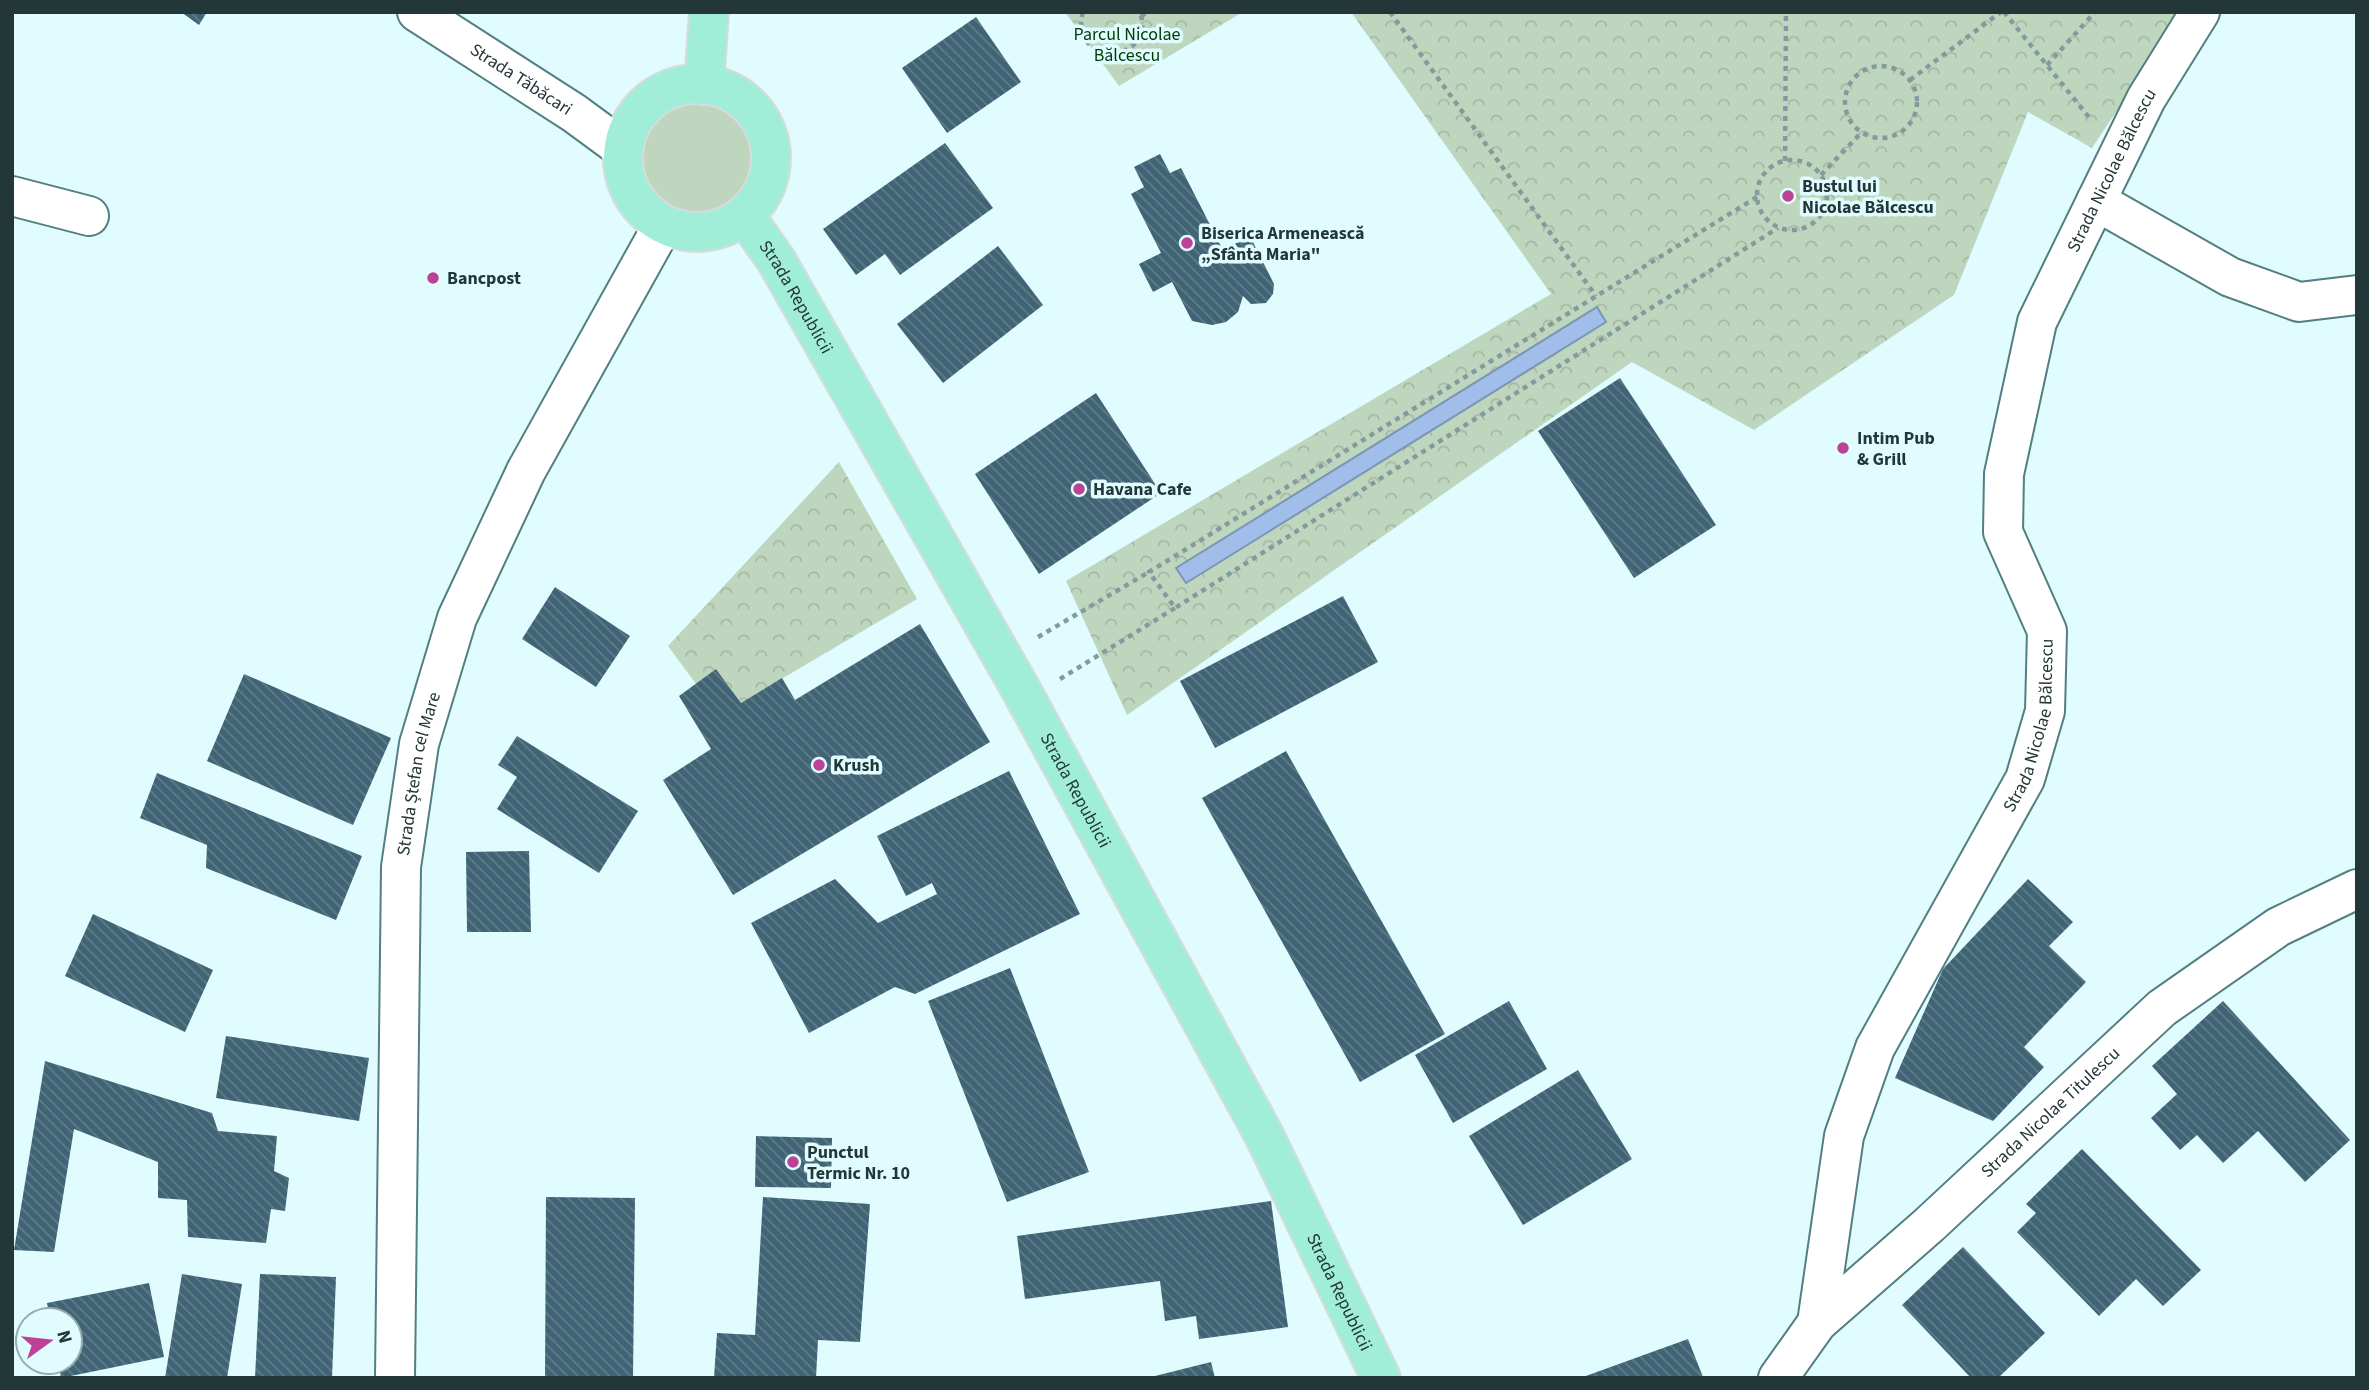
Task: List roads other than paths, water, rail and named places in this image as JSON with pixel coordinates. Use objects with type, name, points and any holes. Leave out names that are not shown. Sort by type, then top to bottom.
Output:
[{"type":"main road","points":[[704,85],[709,12]]},
{"type":"main road","points":[[704,85],[720,88],[747,103],[763,125],[771,150],[768,179],[762,195],[745,216],[729,226],[686,233],[663,225],[649,216],[636,202],[625,178],[623,149],[629,126],[638,113],[658,95],[679,86],[704,85]]},
{"type":"main road","name":"Strada Republicii","points":[[745,216],[776,260],[1027,700],[1265,1137],[1381,1378]]},
{"type":"street","name":"Strada Tăbăcari","points":[[417,12],[574,113],[623,149]]},
{"type":"street","name":"Strada Nicolae Bălcescu","points":[[1817,1323],[1844,1136],[1875,1048],[2025,779],[2045,711],[2047,631],[2003,531],[2004,474],[2037,322],[2146,99],[2200,12]]},
{"type":"street","points":[[12,196],[89,216]]},
{"type":"street","points":[[2096,201],[2230,277],[2299,302],[2357,295]]},
{"type":"street","name":"Strada Ștefan cel Mare","points":[[395,1378],[401,867],[419,744],[457,618],[526,471],[663,225]]},
{"type":"street","name":"Strada Nicolae Titulescu","points":[[1778,1378],[1817,1323],[1949,1207],[2162,1008],[2278,928],[2357,889]]},
{"type":"water","points":[[1597,307],[1606,322],[1186,583],[1176,568]]},
{"type":"place","name":"Bustul lui Nicolae Bălcescu","points":[[1788,196]]},
{"type":"place","name":"Biserica Armenească „Sfânta Maria\"","points":[[1187,243]]},
{"type":"place","name":"Bancpost","points":[[433,278]]},
{"type":"place","name":"Intim Pub & Grill","points":[[1843,448]]},
{"type":"place","name":"Havana Cafe","points":[[1079,489]]},
{"type":"place","name":"Krush","points":[[819,765]]},
{"type":"place","name":"Punctul Termic Nr. 10","points":[[793,1162]]},
{"type":"park label","name":"Parcul Nicolae Bălcescu","points":[[1127,44]]}]
